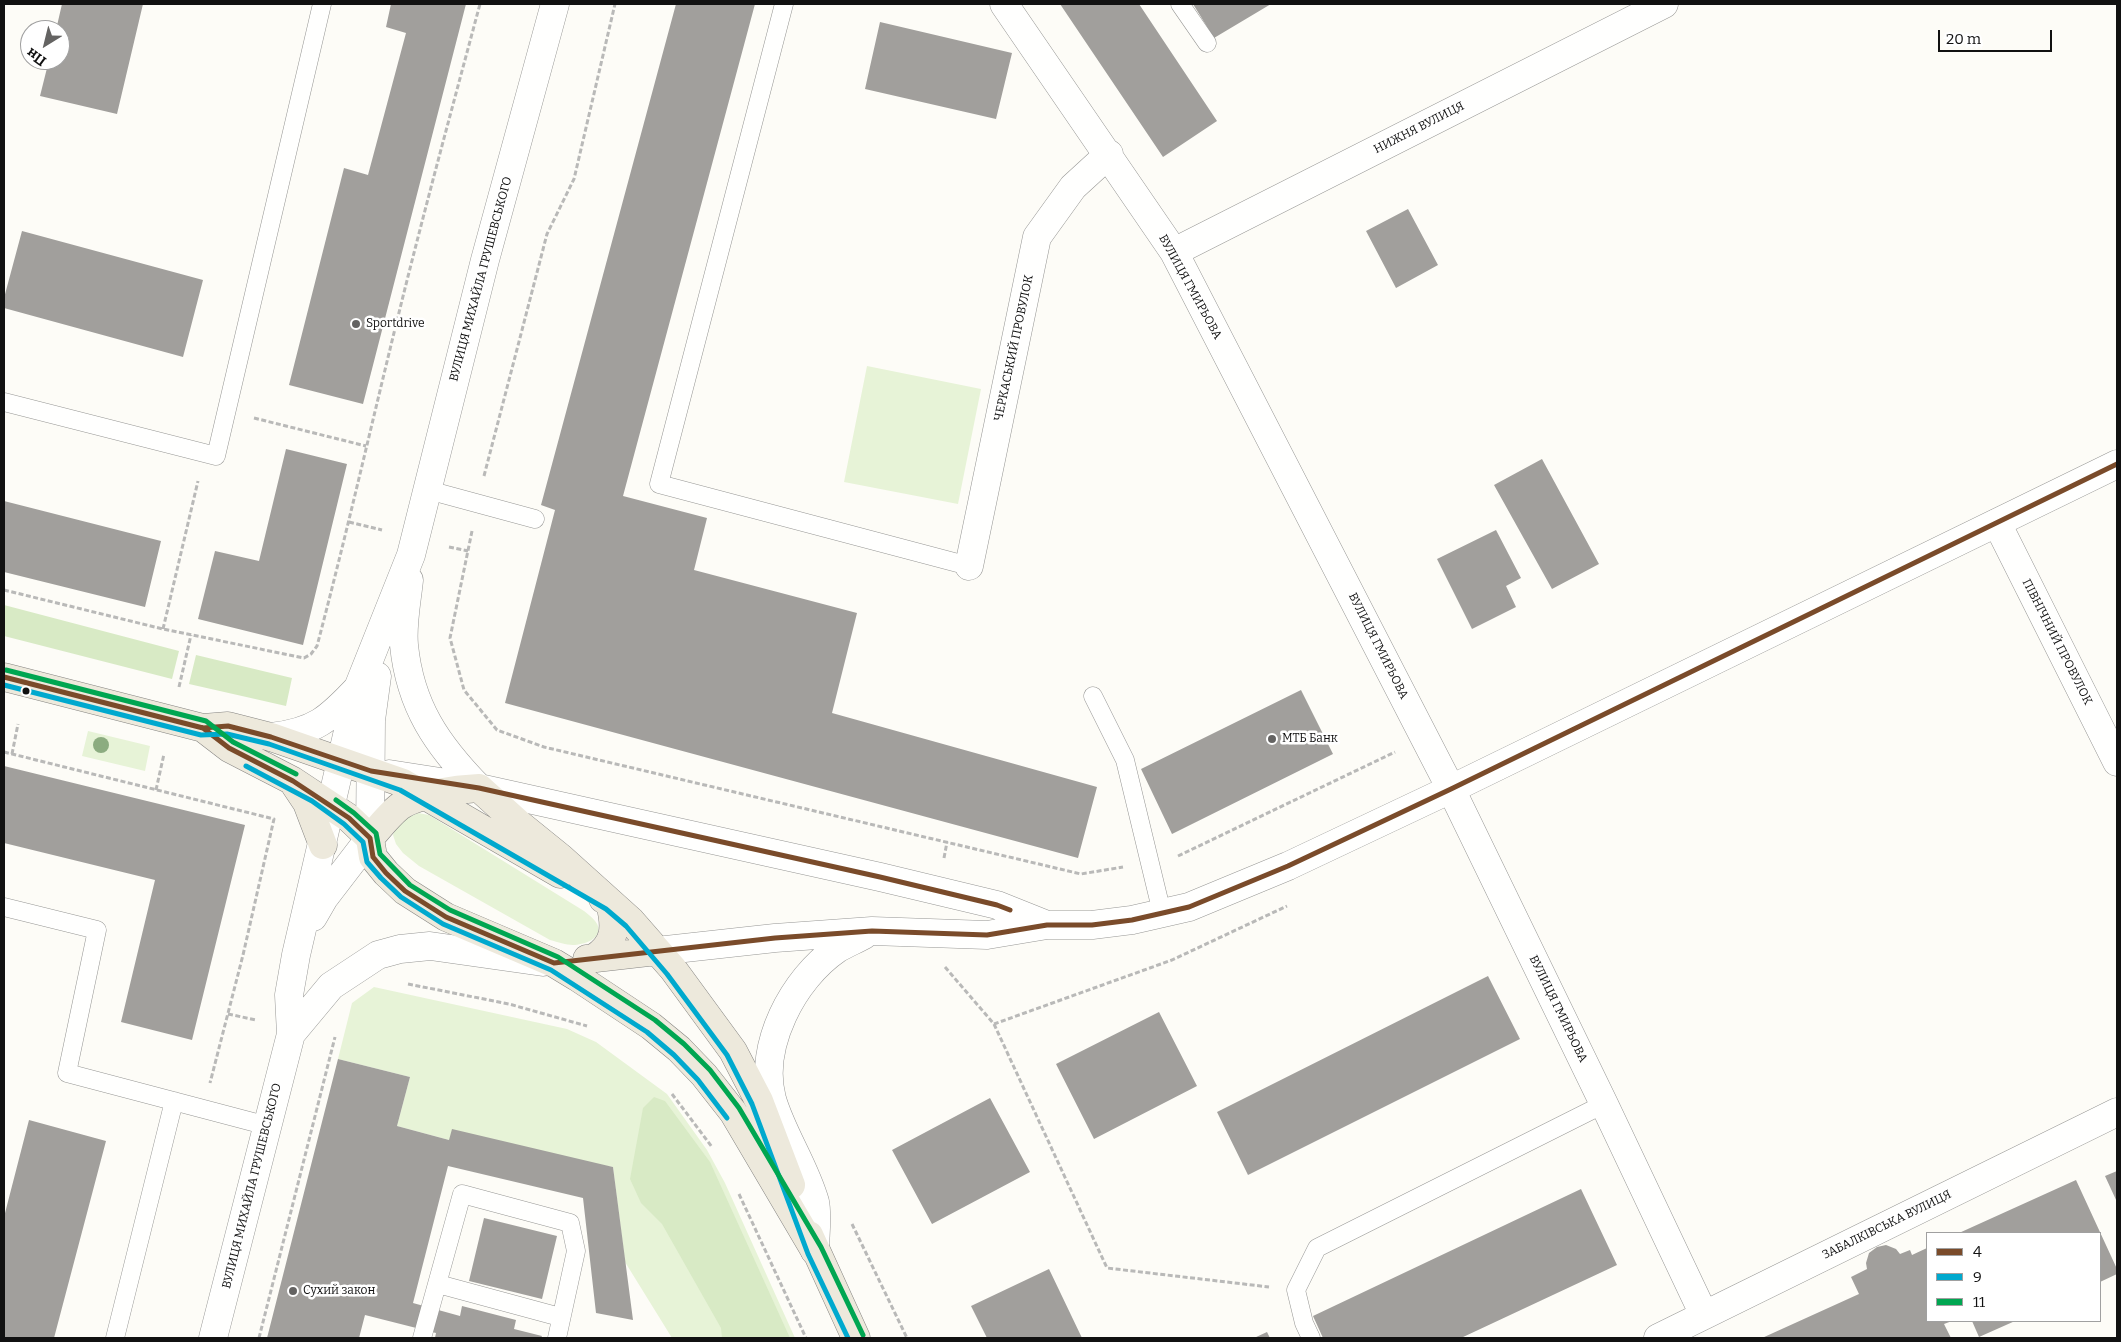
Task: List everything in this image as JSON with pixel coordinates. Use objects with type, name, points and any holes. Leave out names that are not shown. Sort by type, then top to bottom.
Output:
[{"type":"main road","points":[[4,677],[203,728],[228,726],[272,737],[402,783],[610,903],[614,916],[614,930],[610,942],[603,952],[594,958]]},
{"type":"main road","points":[[203,728],[229,748],[293,781],[349,818],[370,838],[373,857],[386,874],[405,891],[446,917],[554,964],[577,977],[651,1026],[678,1049],[704,1075],[733,1112],[815,1251]]},
{"type":"main road","points":[[293,781],[307,803],[323,845]]},
{"type":"main road","points":[[370,838],[400,807],[410,801],[457,789],[479,788],[631,921],[697,1000],[734,1051],[760,1101],[815,1251],[856,1338]]},
{"type":"main road","points":[[554,964],[657,951]]},
{"type":"street","name":"ВУЛИЦЯ МИХАЙЛА ГРУШЕВСЬКОГО","points":[[411,554],[485,260],[555,4]]},
{"type":"street","name":"ВУЛИЦЯ ГМИРЬОВА","points":[[1004,4],[1174,252],[1451,788],[1704,1315]]},
{"type":"street","name":"НИЖНЯ ВУЛИЦЯ","points":[[1174,252],[1664,4]]},
{"type":"street","name":"ЧЕРКАСЬКИЙ ПРОВУЛОК","points":[[969,566],[1038,236],[1073,187],[1108,154]]},
{"type":"street","points":[[657,951],[775,938],[872,931],[987,935],[1047,925],[1092,925],[1132,920],[1189,906],[1288,866],[2117,464]]},
{"type":"street","name":"ПІВНІЧНИЙ ПРОВУЛОК","points":[[1997,523],[2117,762]]},
{"type":"street","points":[[291,1034],[289,995],[300,938],[343,761],[358,688],[411,554]]},
{"type":"street","points":[[411,554],[404,643],[411,685],[425,720],[452,761],[479,788]]},
{"type":"street","points":[[300,938],[324,898],[370,838],[371,720],[383,623]]},
{"type":"street","points":[[272,737],[294,734],[325,721],[358,688]]},
{"type":"street","points":[[371,772],[479,788],[880,877],[997,905],[1047,925]]},
{"type":"street","points":[[815,1251],[815,1203],[772,1099],[768,1067],[772,1044],[784,1015],[799,990],[819,965],[837,950],[872,931]]},
{"type":"street","points":[[291,1034],[331,986],[378,955],[400,949],[430,946],[554,964]]},
{"type":"street","name":"ВУЛИЦЯ МИХАЙЛА ГРУШЕВСЬКОГО","points":[[213,1338],[291,1034]]},
{"type":"street","name":"ЗАБАЛКІВСЬКА ВУЛИЦЯ","points":[[1658,1338],[2117,1112]]},
{"type":"lane","points":[[4,402],[216,456],[322,4]]},
{"type":"lane","points":[[784,4],[659,484],[969,566]]},
{"type":"lane","points":[[1180,4],[1206,43]]},
{"type":"lane","points":[[428,490],[535,519]]},
{"type":"lane","points":[[1093,696],[1125,760],[1162,913]]},
{"type":"lane","points":[[4,907],[97,930],[67,1073],[268,1126]]},
{"type":"lane","points":[[115,1338],[174,1101]]},
{"type":"lane","points":[[1311,1338],[1304,1323],[1296,1290],[1317,1248],[1604,1104]]},
{"type":"lane","points":[[422,1338],[462,1194],[570,1223],[576,1251],[560,1317],[557,1338]]},
{"type":"lane","points":[[438,1284],[560,1317]]},
{"type":"path","points":[[4,590],[163,629],[304,658],[311,654],[317,646],[350,522],[366,446],[415,249],[480,4]]},
{"type":"path","points":[[616,4],[574,179],[547,234],[478,504],[450,638],[464,690],[497,730],[544,747],[1081,874],[1173,858],[1425,737]]},
{"type":"path","points":[[226,411],[366,446]]},
{"type":"path","points":[[163,629],[204,452]]},
{"type":"path","points":[[12,754],[18,724]]},
{"type":"path","points":[[4,752],[274,819]]},
{"type":"path","points":[[403,983],[509,1004],[589,1027]]},
{"type":"path","points":[[994,1024],[1107,1268],[1296,1290]]},
{"type":"path","points":[[260,1338],[336,1034]]},
{"type":"path","points":[[669,1090],[717,1154]]},
{"type":"path","points":[[736,1187],[806,1338]]},
{"type":"green space","points":[[867,366],[981,389],[958,504],[844,482]]},
{"type":"green space","points":[[4,605],[179,651],[172,679],[4,636]]},
{"type":"green space","points":[[196,655],[292,678],[286,706],[189,684]]},
{"type":"green space","points":[[88,731],[150,746],[145,771],[82,756]]},
{"type":"green space","points":[[418,813],[429,815],[584,911],[597,924],[597,934],[591,940],[577,945],[550,940],[419,866],[403,853],[396,844],[393,835],[395,829],[407,818]]},
{"type":"green space","points":[[374,987],[567,1029],[596,1042],[667,1094],[707,1150],[725,1183],[795,1338],[672,1338],[625,1262],[613,1167],[449,1140],[397,1126],[410,1077],[338,1059],[352,1003]]},
{"type":"green space","points":[[654,1097],[665,1101],[710,1162],[790,1338],[722,1338],[721,1328],[662,1224],[641,1203],[630,1179],[643,1108]]},
{"type":"building","points":[[62,4],[143,4],[117,114],[40,96],[46,70],[70,70],[70,20],[58,20]]},
{"type":"building","points":[[391,4],[466,4],[363,404],[289,385],[344,168],[368,175],[406,33],[386,27]]},
{"type":"building","points":[[676,4],[755,4],[623,496],[707,518],[694,570],[857,613],[832,713],[1097,787],[1078,858],[505,703],[555,510],[541,505]]},
{"type":"building","points":[[1060,4],[1139,4],[1217,121],[1163,157]]},
{"type":"building","points":[[1193,4],[1271,4],[1214,38]]},
{"type":"building","points":[[880,22],[1012,53],[996,119],[865,89]]},
{"type":"building","points":[[1408,209],[1438,265],[1396,288],[1366,231]]},
{"type":"building","points":[[22,231],[203,280],[183,357],[4,308],[4,298]]},
{"type":"building","points":[[286,449],[347,464],[303,645],[198,619],[215,551],[259,561]]},
{"type":"building","points":[[1542,459],[1599,564],[1552,589],[1494,485]]},
{"type":"building","points":[[4,501],[161,541],[145,607],[4,572]]},
{"type":"building","points":[[1496,530],[1521,578],[1506,586],[1516,607],[1472,629],[1437,559]]},
{"type":"building","points":[[1301,690],[1333,754],[1172,834],[1141,769]]},
{"type":"building","points":[[4,766],[245,825],[192,1040],[121,1022],[155,880],[4,843]]},
{"type":"building","points":[[1488,976],[1520,1039],[1248,1175],[1217,1112]]},
{"type":"building","points":[[1159,1012],[1197,1086],[1094,1139],[1056,1064]]},
{"type":"building","points":[[338,1059],[410,1077],[397,1126],[449,1140],[452,1129],[613,1167],[633,1320],[596,1313],[583,1198],[448,1166],[413,1303],[460,1316],[462,1306],[516,1320],[514,1329],[542,1336],[541,1338],[435,1338],[436,1333],[365,1315],[359,1338],[267,1338]]},
{"type":"building","points":[[990,1098],[1030,1172],[932,1224],[892,1150]]},
{"type":"building","points":[[29,1120],[106,1141],[54,1338],[4,1338],[4,1217]]},
{"type":"building","points":[[2117,1171],[2117,1202],[2105,1176]]},
{"type":"building","points":[[2076,1180],[2100,1232],[1961,1232]]},
{"type":"building","points":[[1581,1189],[1617,1265],[1461,1338],[1323,1338],[1313,1316]]},
{"type":"building","points":[[484,1218],[557,1236],[542,1299],[469,1281]]},
{"type":"building","points":[[2101,1234],[2117,1269],[2117,1274],[2101,1282]]},
{"type":"building","points":[[1886,1245],[1896,1249],[1900,1254],[1910,1250],[1912,1255],[1926,1248],[1926,1322],[1949,1322],[1944,1324],[1951,1338],[1762,1338],[1859,1294],[1851,1277],[1867,1269],[1866,1263],[1869,1253],[1877,1247]]},
{"type":"building","points":[[1049,1269],[1082,1338],[987,1338],[971,1306]]},
{"type":"building","points":[[1972,1322],[2013,1322],[1979,1337]]},
{"type":"building","points":[[1267,1332],[1270,1338],[1254,1338]]},
{"type":"transit line","name":"4","points":[[203,728],[229,748],[293,781],[349,818],[370,838],[373,857],[405,891],[446,917],[554,963],[775,938],[872,931],[987,935],[1047,925],[1092,925],[1132,920],[1189,907],[1288,866],[1451,789],[2117,464]]},
{"type":"transit line","name":"11","points":[[6,670],[206,721],[233,742],[296,774]]},
{"type":"transit line","name":"4","points":[[4,677],[203,728],[228,726],[271,737],[371,771],[479,788],[880,877],[997,905],[1010,910]]},
{"type":"transit line","name":"9","points":[[4,685],[201,735],[227,734],[269,744],[400,790],[606,909],[626,926],[667,974],[727,1055],[752,1104],[808,1254],[848,1338]]},
{"type":"transit line","name":"9","points":[[246,766],[312,801],[344,824],[363,842],[367,862],[401,897],[443,924],[551,970],[647,1032],[674,1055],[698,1080],[727,1118]]},
{"type":"transit line","name":"11","points":[[336,800],[376,833],[380,854],[410,885],[450,910],[558,957],[655,1020],[684,1044],[710,1070],[739,1108],[821,1247],[863,1335]]},
{"type":"place","name":"Sportdrive","points":[[356,324]]},
{"type":"place","name":"МТБ Банк","points":[[1272,739]]},
{"type":"place","name":"Сухий закон","points":[[293,1291]]}]
